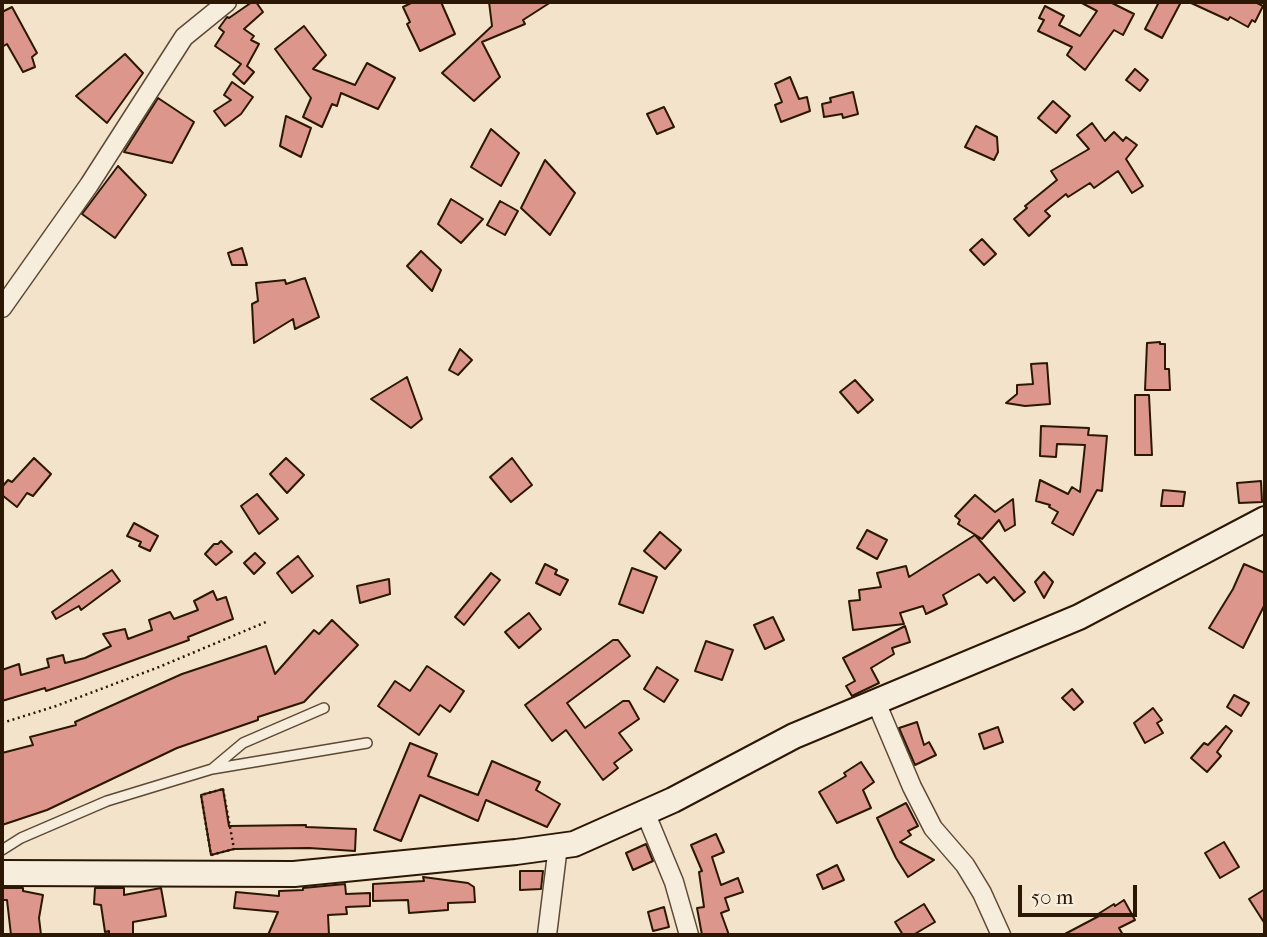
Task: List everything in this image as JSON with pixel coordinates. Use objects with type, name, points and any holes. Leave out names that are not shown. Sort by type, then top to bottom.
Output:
[{"type":"street","points":[[2,308],[89,185],[184,37],[227,2]]},
{"type":"street","points":[[2,873],[294,874],[574,844],[645,812],[794,736],[1079,617],[1265,519]]},
{"type":"street","points":[[876,702],[912,787],[933,828],[965,865],[982,893],[1001,935]]},
{"type":"street","points":[[645,812],[674,882],[689,935]]},
{"type":"street","points":[[547,935],[558,846]]},
{"type":"lane","points":[[212,769],[243,744],[324,708]]},
{"type":"lane","points":[[2,850],[21,838],[107,801],[212,769],[367,743]]},
{"type":"path","points":[[2,723],[56,706],[159,667],[266,622]]},
{"type":"path","points":[[223,789],[234,849],[211,855],[201,795],[223,789]]},
{"type":"building","points":[[256,2],[263,12],[244,29],[254,36],[251,40],[259,44],[247,66],[254,72],[244,84],[233,74],[241,64],[215,46],[224,32],[219,28],[227,17]]},
{"type":"building","points":[[413,2],[441,2],[455,34],[420,51],[407,24],[410,22],[403,7]]},
{"type":"building","points":[[489,2],[551,2],[523,20],[525,24],[482,42],[500,77],[474,101],[442,73],[492,26]]},
{"type":"building","points":[[1080,2],[1110,2],[1134,14],[1123,35],[1114,30],[1085,70],[1067,55],[1072,47],[1038,31],[1044,20],[1039,18],[1045,6],[1064,16],[1059,25],[1080,36],[1097,11]]},
{"type":"building","points":[[1159,2],[1181,2],[1162,38],[1145,29]]},
{"type":"building","points":[[1189,2],[1255,2],[1263,6],[1255,22],[1252,20],[1248,27],[1230,17],[1228,20]]},
{"type":"building","points":[[12,7],[37,53],[32,57],[35,67],[23,72],[7,44],[2,47],[2,12]]},
{"type":"building","points":[[304,26],[326,55],[313,69],[355,85],[367,63],[395,78],[378,109],[341,93],[337,106],[332,104],[322,127],[303,117],[311,98],[275,49]]},
{"type":"building","points":[[125,54],[143,73],[107,123],[76,96]]},
{"type":"building","points":[[1135,69],[1148,80],[1140,91],[1126,80]]},
{"type":"building","points":[[790,77],[799,99],[807,97],[810,111],[781,122],[775,105],[782,102],[775,84]]},
{"type":"building","points":[[232,82],[253,97],[241,114],[225,126],[214,111],[231,100],[224,95]]},
{"type":"building","points":[[853,92],[858,114],[843,118],[842,114],[824,117],[822,104],[831,102],[830,98]]},
{"type":"building","points":[[158,98],[194,122],[172,163],[124,152]]},
{"type":"building","points":[[1053,101],[1070,116],[1056,133],[1038,118]]},
{"type":"building","points":[[664,107],[674,127],[657,134],[647,114]]},
{"type":"building","points":[[286,116],[311,128],[301,157],[280,146]]},
{"type":"building","points":[[1092,123],[1105,141],[1114,132],[1123,141],[1126,137],[1137,145],[1126,159],[1143,186],[1132,193],[1118,171],[1094,188],[1090,183],[1068,197],[1066,194],[1045,211],[1050,216],[1029,236],[1014,219],[1027,208],[1025,206],[1057,180],[1051,171],[1089,149],[1077,135]]},
{"type":"building","points":[[976,126],[997,137],[998,152],[994,160],[965,147]]},
{"type":"building","points":[[491,129],[519,153],[501,186],[471,167]]},
{"type":"building","points":[[545,160],[575,193],[550,235],[521,208]]},
{"type":"building","points":[[118,166],[146,195],[115,238],[82,214]]},
{"type":"building","points":[[451,199],[483,219],[461,243],[438,224]]},
{"type":"building","points":[[500,201],[518,211],[505,235],[487,225]]},
{"type":"building","points":[[982,239],[996,254],[984,265],[970,250]]},
{"type":"building","points":[[242,248],[247,265],[232,265],[228,253]]},
{"type":"building","points":[[421,251],[441,270],[432,291],[407,266]]},
{"type":"building","points":[[305,278],[319,317],[295,329],[293,319],[254,343],[252,304],[258,301],[256,283],[285,280],[286,284]]},
{"type":"building","points":[[1147,343],[1165,344],[1165,369],[1169,369],[1170,390],[1145,390]]},
{"type":"building","points":[[460,349],[472,360],[458,375],[449,370]]},
{"type":"building","points":[[1047,363],[1050,404],[1025,406],[1006,403],[1017,394],[1017,385],[1033,384],[1031,364]]},
{"type":"building","points":[[407,377],[422,419],[411,428],[371,399]]},
{"type":"building","points":[[855,380],[873,400],[858,413],[840,392]]},
{"type":"building","points":[[1135,395],[1149,395],[1152,455],[1135,455]]},
{"type":"building","points":[[1041,426],[1089,428],[1088,435],[1107,436],[1102,491],[1097,490],[1073,535],[1052,523],[1058,512],[1049,507],[1050,505],[1036,501],[1040,480],[1068,494],[1072,487],[1080,492],[1085,445],[1057,444],[1056,457],[1040,456]]},
{"type":"building","points":[[34,458],[51,474],[33,496],[27,493],[17,507],[2,495],[2,487],[8,480],[12,482]]},
{"type":"building","points":[[286,458],[304,475],[287,493],[270,474]]},
{"type":"building","points":[[512,458],[532,485],[511,502],[490,477]]},
{"type":"building","points":[[1261,481],[1262,502],[1239,503],[1237,483]]},
{"type":"building","points":[[1163,490],[1185,492],[1183,506],[1161,506]]},
{"type":"building","points":[[257,494],[278,519],[259,534],[241,506]]},
{"type":"building","points":[[975,495],[995,512],[1013,499],[1015,525],[1005,531],[999,520],[982,539],[958,524],[960,520],[955,516]]},
{"type":"building","points":[[134,523],[158,536],[150,551],[139,546],[141,542],[127,536]]},
{"type":"building","points":[[867,530],[887,540],[877,559],[857,548]]},
{"type":"building","points":[[660,532],[681,550],[665,569],[644,551]]},
{"type":"building","points":[[975,535],[1025,592],[1014,601],[994,577],[987,583],[979,574],[943,595],[947,604],[926,614],[923,606],[900,613],[904,624],[853,630],[849,601],[860,600],[859,590],[881,587],[877,573],[906,566],[909,577]]},
{"type":"building","points":[[221,541],[232,552],[216,565],[205,554]]},
{"type":"building","points":[[255,553],[265,563],[254,574],[244,563]]},
{"type":"building","points":[[298,556],[313,576],[292,593],[277,573]]},
{"type":"building","points":[[545,564],[557,570],[555,574],[568,580],[560,595],[536,583]]},
{"type":"building","points":[[1244,564],[1265,573],[1265,604],[1243,648],[1209,628],[1233,589]]},
{"type":"building","points":[[632,568],[657,577],[643,613],[619,604]]},
{"type":"building","points":[[112,570],[120,581],[81,610],[79,606],[56,619],[52,612]]},
{"type":"building","points":[[1044,572],[1053,582],[1044,598],[1035,582]]},
{"type":"building","points":[[491,573],[500,580],[464,625],[455,617]]},
{"type":"building","points":[[389,579],[390,594],[360,603],[357,586]]},
{"type":"building","points":[[213,591],[217,600],[226,597],[233,619],[188,637],[189,640],[82,679],[2,701],[2,670],[19,664],[21,675],[49,667],[47,659],[63,655],[65,663],[85,658],[111,646],[103,634],[125,629],[128,639],[152,630],[149,620],[170,612],[174,619],[198,610],[194,601]]},
{"type":"building","points":[[529,613],[541,629],[519,648],[505,632]]},
{"type":"building","points":[[773,617],[784,640],[765,649],[754,625]]},
{"type":"building","points":[[332,620],[358,645],[304,702],[177,748],[47,810],[2,825],[2,753],[33,745],[30,737],[76,725],[75,722],[182,674],[266,646],[275,674],[314,630],[319,634]]},
{"type":"building","points":[[905,626],[910,642],[892,648],[894,654],[871,668],[879,683],[852,696],[846,686],[855,681],[843,658]]},
{"type":"building","points":[[613,640],[618,640],[630,656],[567,703],[585,728],[623,701],[629,701],[639,719],[619,733],[632,750],[614,763],[618,768],[603,780],[566,730],[552,741],[525,705]]},
{"type":"building","points":[[706,641],[733,650],[722,680],[695,671]]},
{"type":"building","points":[[427,666],[464,691],[450,712],[440,705],[419,735],[378,706],[395,681],[410,691]]},
{"type":"building","points":[[657,667],[678,680],[664,702],[644,689]]},
{"type":"building","points":[[1072,689],[1083,702],[1074,710],[1062,698]]},
{"type":"building","points":[[1234,695],[1249,703],[1241,716],[1227,707]]},
{"type":"building","points":[[1153,708],[1162,720],[1157,723],[1163,733],[1145,743],[1134,723]]},
{"type":"building","points":[[917,722],[924,745],[929,742],[936,755],[915,765],[899,728]]},
{"type":"building","points":[[1226,726],[1232,731],[1217,752],[1221,756],[1207,772],[1191,758],[1204,743],[1208,745]]},
{"type":"building","points":[[998,727],[1003,742],[984,749],[979,734]]},
{"type":"building","points":[[410,743],[437,754],[428,776],[478,795],[492,761],[540,782],[536,790],[560,804],[547,827],[486,800],[478,821],[420,795],[401,841],[374,830]]},
{"type":"building","points":[[861,762],[874,782],[863,790],[871,808],[837,823],[819,792],[846,776],[844,773]]},
{"type":"building","points":[[223,789],[229,826],[306,825],[356,829],[355,851],[309,848],[234,849],[211,855],[201,795]]},
{"type":"building","points":[[906,803],[918,826],[908,831],[911,835],[900,842],[934,860],[908,877],[877,818]]},
{"type":"building","points":[[716,834],[724,852],[712,857],[721,885],[738,878],[743,892],[725,898],[729,910],[721,913],[729,935],[702,935],[697,908],[704,907],[699,872],[702,871],[691,845]]},
{"type":"building","points":[[1224,842],[1239,867],[1220,878],[1205,853]]},
{"type":"building","points":[[646,844],[653,861],[633,870],[626,853]]},
{"type":"building","points":[[837,865],[844,880],[823,889],[817,875]]},
{"type":"building","points":[[520,871],[543,871],[541,889],[520,890]]},
{"type":"building","points":[[423,877],[468,883],[474,887],[475,902],[448,903],[448,910],[409,913],[408,900],[373,901],[373,884],[424,881]]},
{"type":"building","points":[[345,884],[346,894],[370,893],[370,906],[346,907],[347,914],[328,915],[329,935],[268,935],[278,912],[234,908],[236,892],[279,896],[279,891]]},
{"type":"building","points":[[2,888],[23,888],[23,891],[43,895],[39,918],[41,935],[11,935],[7,900],[3,900]]},
{"type":"building","points":[[95,888],[124,888],[124,895],[161,888],[166,916],[133,922],[133,935],[109,935],[109,931],[105,932],[101,905],[94,904]]},
{"type":"building","points":[[1265,889],[1265,924],[1249,899]]},
{"type":"building","points":[[1124,900],[1135,920],[1119,928],[1123,935],[1063,935],[1099,916],[1098,914],[1114,904],[1115,906]]},
{"type":"building","points":[[924,904],[935,922],[913,935],[903,935],[895,922]]},
{"type":"building","points":[[664,907],[669,927],[653,931],[648,912]]}]
